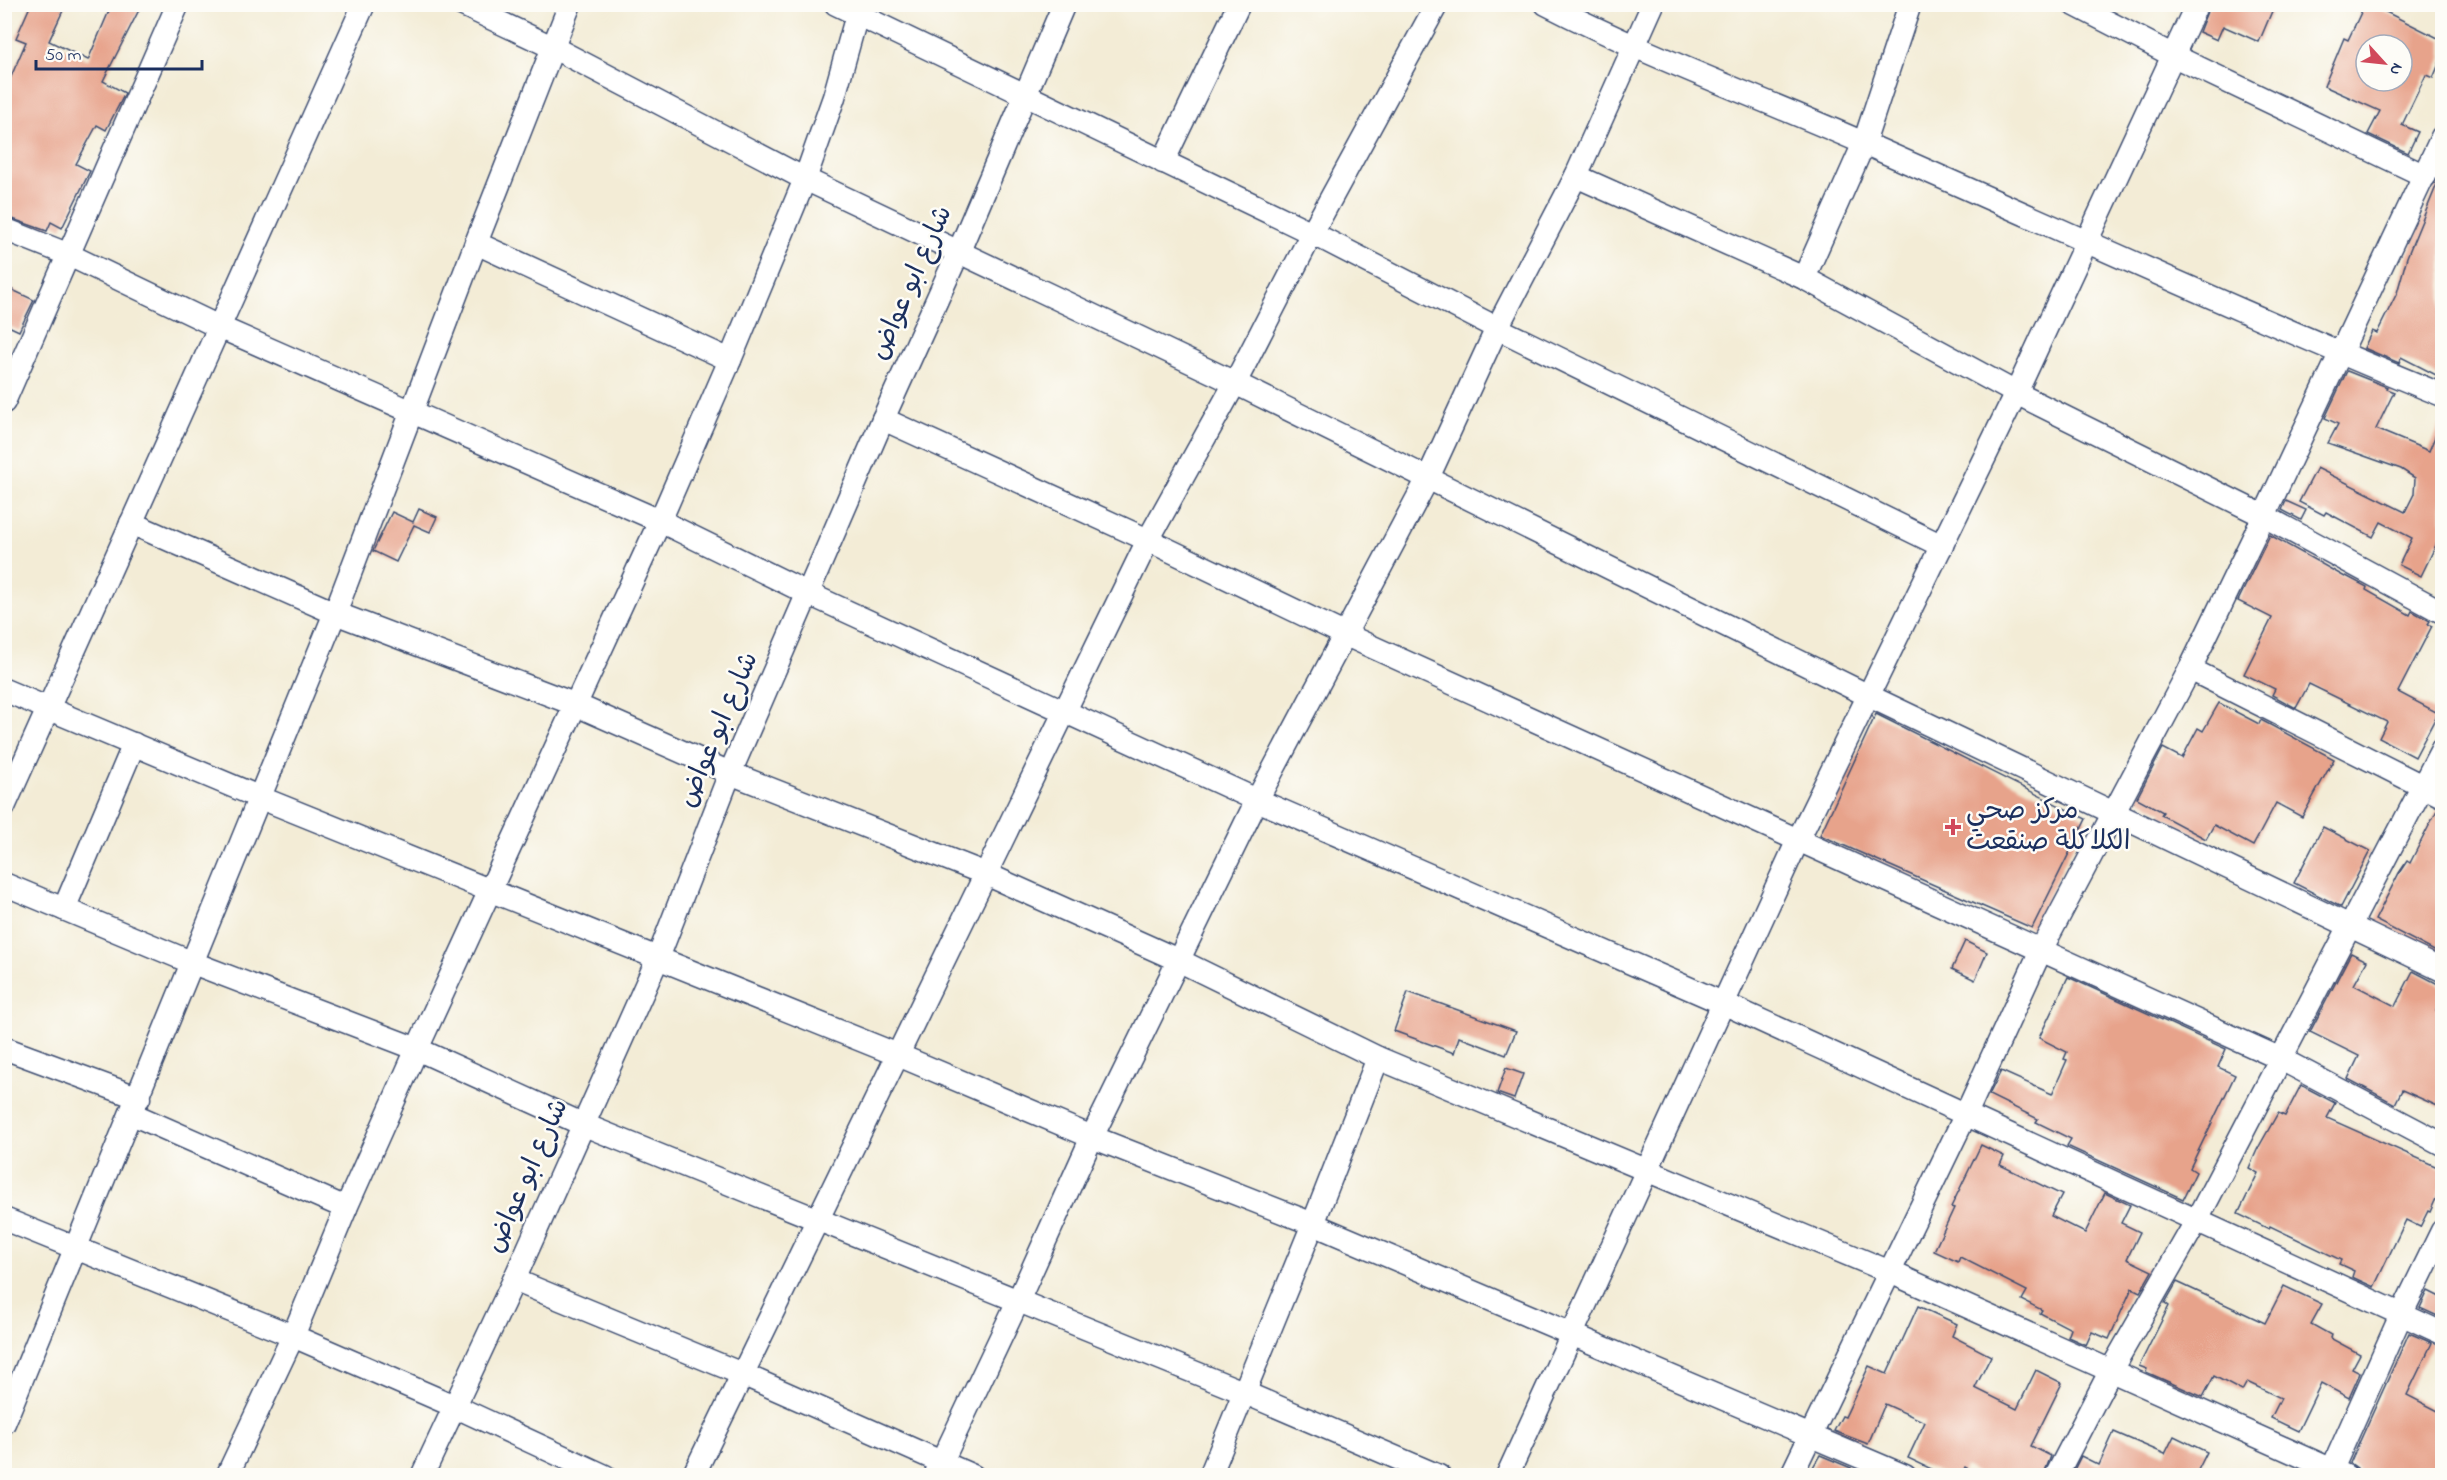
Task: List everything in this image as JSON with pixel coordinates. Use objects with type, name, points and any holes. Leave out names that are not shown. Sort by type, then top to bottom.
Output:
[{"type":"street","points":[[4,402],[178,4]]},
{"type":"street","points":[[4,807],[364,4]]},
{"type":"street","points":[[461,4],[554,48],[805,179],[1235,383],[1867,695],[2442,970]]},
{"type":"street","points":[[4,1423],[9,1400],[76,1249],[335,613],[570,4]]},
{"type":"street","points":[[836,4],[858,10],[1025,96],[1312,233],[1497,328],[1942,546]]},
{"type":"street","name":"شارع ابو عواض","points":[[422,1476],[514,1280],[658,958],[729,773],[809,594],[883,419],[959,251],[1064,4]]},
{"type":"street","points":[[1163,162],[1239,4]]},
{"type":"street","points":[[693,1476],[1148,540],[1235,383],[1312,233],[1437,4]]},
{"type":"street","points":[[1546,4],[1633,45],[1864,143],[2341,354],[2442,395]]},
{"type":"street","points":[[939,1469],[1092,1137],[1178,960],[1257,800],[1428,478],[1497,328],[1576,176],[1653,4]]},
{"type":"street","points":[[1804,278],[1864,143],[1910,4]]},
{"type":"street","points":[[2073,4],[2174,56],[2425,176]]},
{"type":"street","points":[[1507,1476],[1725,1004],[1798,840],[2016,393],[2197,4]]},
{"type":"street","points":[[227,1476],[293,1336],[346,1208],[417,1049],[660,521],[730,360],[805,179],[834,97],[858,10]]},
{"type":"street","points":[[1791,1476],[1966,1114],[2041,950],[2190,669],[2442,137]]},
{"type":"street","points":[[1576,176],[1804,278],[2016,393],[2264,516],[2442,612]]},
{"type":"street","points":[[4,229],[67,255],[219,327],[660,521],[809,594],[1257,800],[1725,1004],[2442,1333]]},
{"type":"street","points":[[476,243],[730,360]]},
{"type":"street","points":[[883,419],[1148,540],[1346,635],[2281,1059],[2442,1144]]},
{"type":"street","points":[[131,523],[335,613],[574,704],[729,773],[986,874],[1178,960],[1378,1058],[1890,1272],[2336,1473],[2401,1315],[2442,1231]]},
{"type":"street","points":[[2190,669],[2433,791]]},
{"type":"street","points":[[4,690],[261,798],[898,1055],[1092,1137],[1313,1224],[1905,1476]]},
{"type":"street","points":[[64,909],[134,744]]},
{"type":"street","points":[[2056,1476],[2111,1370],[2197,1220],[2351,926],[2433,791],[2442,749]]},
{"type":"street","points":[[4,884],[193,963],[417,1049],[582,1124],[1243,1392],[1439,1476]]},
{"type":"street","points":[[4,1048],[135,1106],[346,1208]]},
{"type":"street","points":[[1210,1476],[1378,1058]]},
{"type":"street","points":[[4,1219],[293,1336],[454,1406],[604,1476]]},
{"type":"street","points":[[514,1280],[742,1374],[939,1469],[973,1476]]},
{"type":"building","points":[[31,4],[66,4],[49,41],[88,60],[112,4],[142,4],[103,81],[125,93],[106,130],[97,125],[76,164],[90,171],[62,228],[51,222],[47,231],[4,216],[4,93],[26,42],[16,38]]},
{"type":"building","points":[[2210,4],[2275,4],[2259,42],[2223,26],[2217,40],[2199,32]]},
{"type":"building","points":[[2365,4],[2370,4],[2442,40],[2442,57],[2433,78],[2426,75],[2402,125],[2418,132],[2408,153],[2368,134],[2380,111],[2324,86],[2344,38],[2348,40]]},
{"type":"building","points":[[2442,172],[2442,378],[2401,357],[2399,363],[2364,348],[2372,331],[2377,333],[2397,293],[2407,257]]},
{"type":"building","points":[[4,286],[34,300],[19,331],[4,324]]},
{"type":"building","points":[[2347,371],[2394,392],[2376,429],[2429,451],[2442,420],[2442,544],[2438,541],[2421,576],[2399,565],[2412,538],[2381,522],[2373,537],[2326,512],[2324,515],[2299,502],[2317,468],[2405,512],[2414,494],[2415,478],[2401,469],[2328,443],[2338,424],[2325,418]]},
{"type":"building","points":[[2286,501],[2306,510],[2301,520],[2282,510]]},
{"type":"building","points":[[419,509],[437,517],[430,532],[414,525],[396,562],[373,551],[392,512],[413,522]]},
{"type":"building","points":[[2270,535],[2367,587],[2366,590],[2410,615],[2412,611],[2430,621],[2428,624],[2432,626],[2398,692],[2438,713],[2415,757],[2379,738],[2387,722],[2309,684],[2296,708],[2272,695],[2275,689],[2244,674],[2272,618],[2238,601]]},
{"type":"building","points":[[2219,703],[2259,724],[2261,720],[2334,759],[2302,817],[2276,803],[2253,846],[2214,825],[2206,839],[2161,815],[2163,812],[2137,798],[2163,748],[2182,758],[2198,728],[2203,731]]},
{"type":"building","name":"مركز صحي الكلاكلة صنقعت","points":[[1876,714],[2086,819],[2032,928],[1820,835]]},
{"type":"building","points":[[2438,808],[2442,809],[2442,955],[2375,920],[2399,873],[2407,861],[2410,863]]},
{"type":"building","points":[[2323,827],[2370,851],[2341,907],[2294,883]]},
{"type":"building","points":[[1965,941],[1987,952],[1975,980],[1952,969]]},
{"type":"building","points":[[2351,953],[2367,961],[2354,985],[2395,1006],[2413,971],[2442,986],[2442,999],[2436,1011],[2442,1014],[2442,1108],[2402,1090],[2395,1104],[2348,1079],[2359,1056],[2310,1032]]},
{"type":"building","points":[[2068,977],[2226,1049],[2218,1067],[2235,1075],[2190,1168],[2196,1172],[2183,1199],[2067,1146],[2071,1139],[2036,1122],[2038,1119],[1989,1095],[2001,1071],[2052,1094],[2067,1060],[2064,1059],[2067,1052],[2039,1038]]},
{"type":"building","points":[[1408,992],[1516,1031],[1506,1055],[1459,1037],[1454,1053],[1394,1031]]},
{"type":"building","points":[[1506,1068],[1523,1074],[1514,1099],[1497,1093]]},
{"type":"building","points":[[2301,1085],[2335,1103],[2327,1118],[2442,1169],[2442,1185],[2430,1212],[2428,1211],[2420,1227],[2406,1220],[2374,1287],[2352,1277],[2354,1271],[2339,1264],[2341,1260],[2270,1226],[2269,1229],[2238,1214],[2258,1173],[2249,1168],[2257,1150],[2278,1113],[2285,1116]]},
{"type":"building","points":[[1981,1145],[2004,1156],[2000,1165],[2062,1195],[2051,1216],[2085,1233],[2105,1193],[2130,1205],[2121,1223],[2140,1232],[2127,1259],[2152,1271],[2140,1292],[2132,1288],[2109,1339],[2092,1332],[2086,1345],[2068,1337],[2071,1329],[2040,1313],[2042,1310],[2022,1300],[2027,1291],[1960,1257],[1958,1262],[1934,1251],[1954,1208],[1951,1207]]},
{"type":"building","points":[[2177,1282],[2265,1323],[2284,1286],[2322,1304],[2311,1324],[2331,1335],[2330,1338],[2360,1354],[2352,1369],[2360,1373],[2349,1398],[2321,1383],[2298,1431],[2271,1418],[2281,1398],[2247,1382],[2242,1391],[2214,1376],[2203,1397],[2146,1372],[2147,1369],[2139,1366],[2169,1306],[2165,1303]]},
{"type":"building","points":[[2428,1291],[2442,1298],[2442,1318],[2420,1308]]},
{"type":"building","points":[[1918,1306],[1957,1324],[1952,1336],[1991,1356],[1975,1388],[2017,1409],[2036,1370],[2062,1383],[2031,1446],[2051,1456],[2043,1476],[1981,1476],[1965,1467],[1961,1476],[1946,1476],[1908,1458],[1925,1422],[1885,1404],[1868,1444],[1834,1431],[1842,1416],[1845,1417],[1869,1366],[1887,1374]]},
{"type":"building","points":[[2409,1333],[2432,1343],[2407,1395],[2442,1413],[2442,1476],[2359,1476],[2357,1468],[2350,1463]]},
{"type":"building","points":[[2114,1432],[2165,1454],[2174,1436],[2207,1452],[2195,1476],[2071,1476],[2081,1456],[2099,1465]]},
{"type":"building","points":[[1820,1455],[1851,1468],[1847,1476],[1825,1476],[1812,1469]]},
{"type":"place","name":"مركز صحي الكلاكلة صنقعت","points":[[1953,827]]}]
